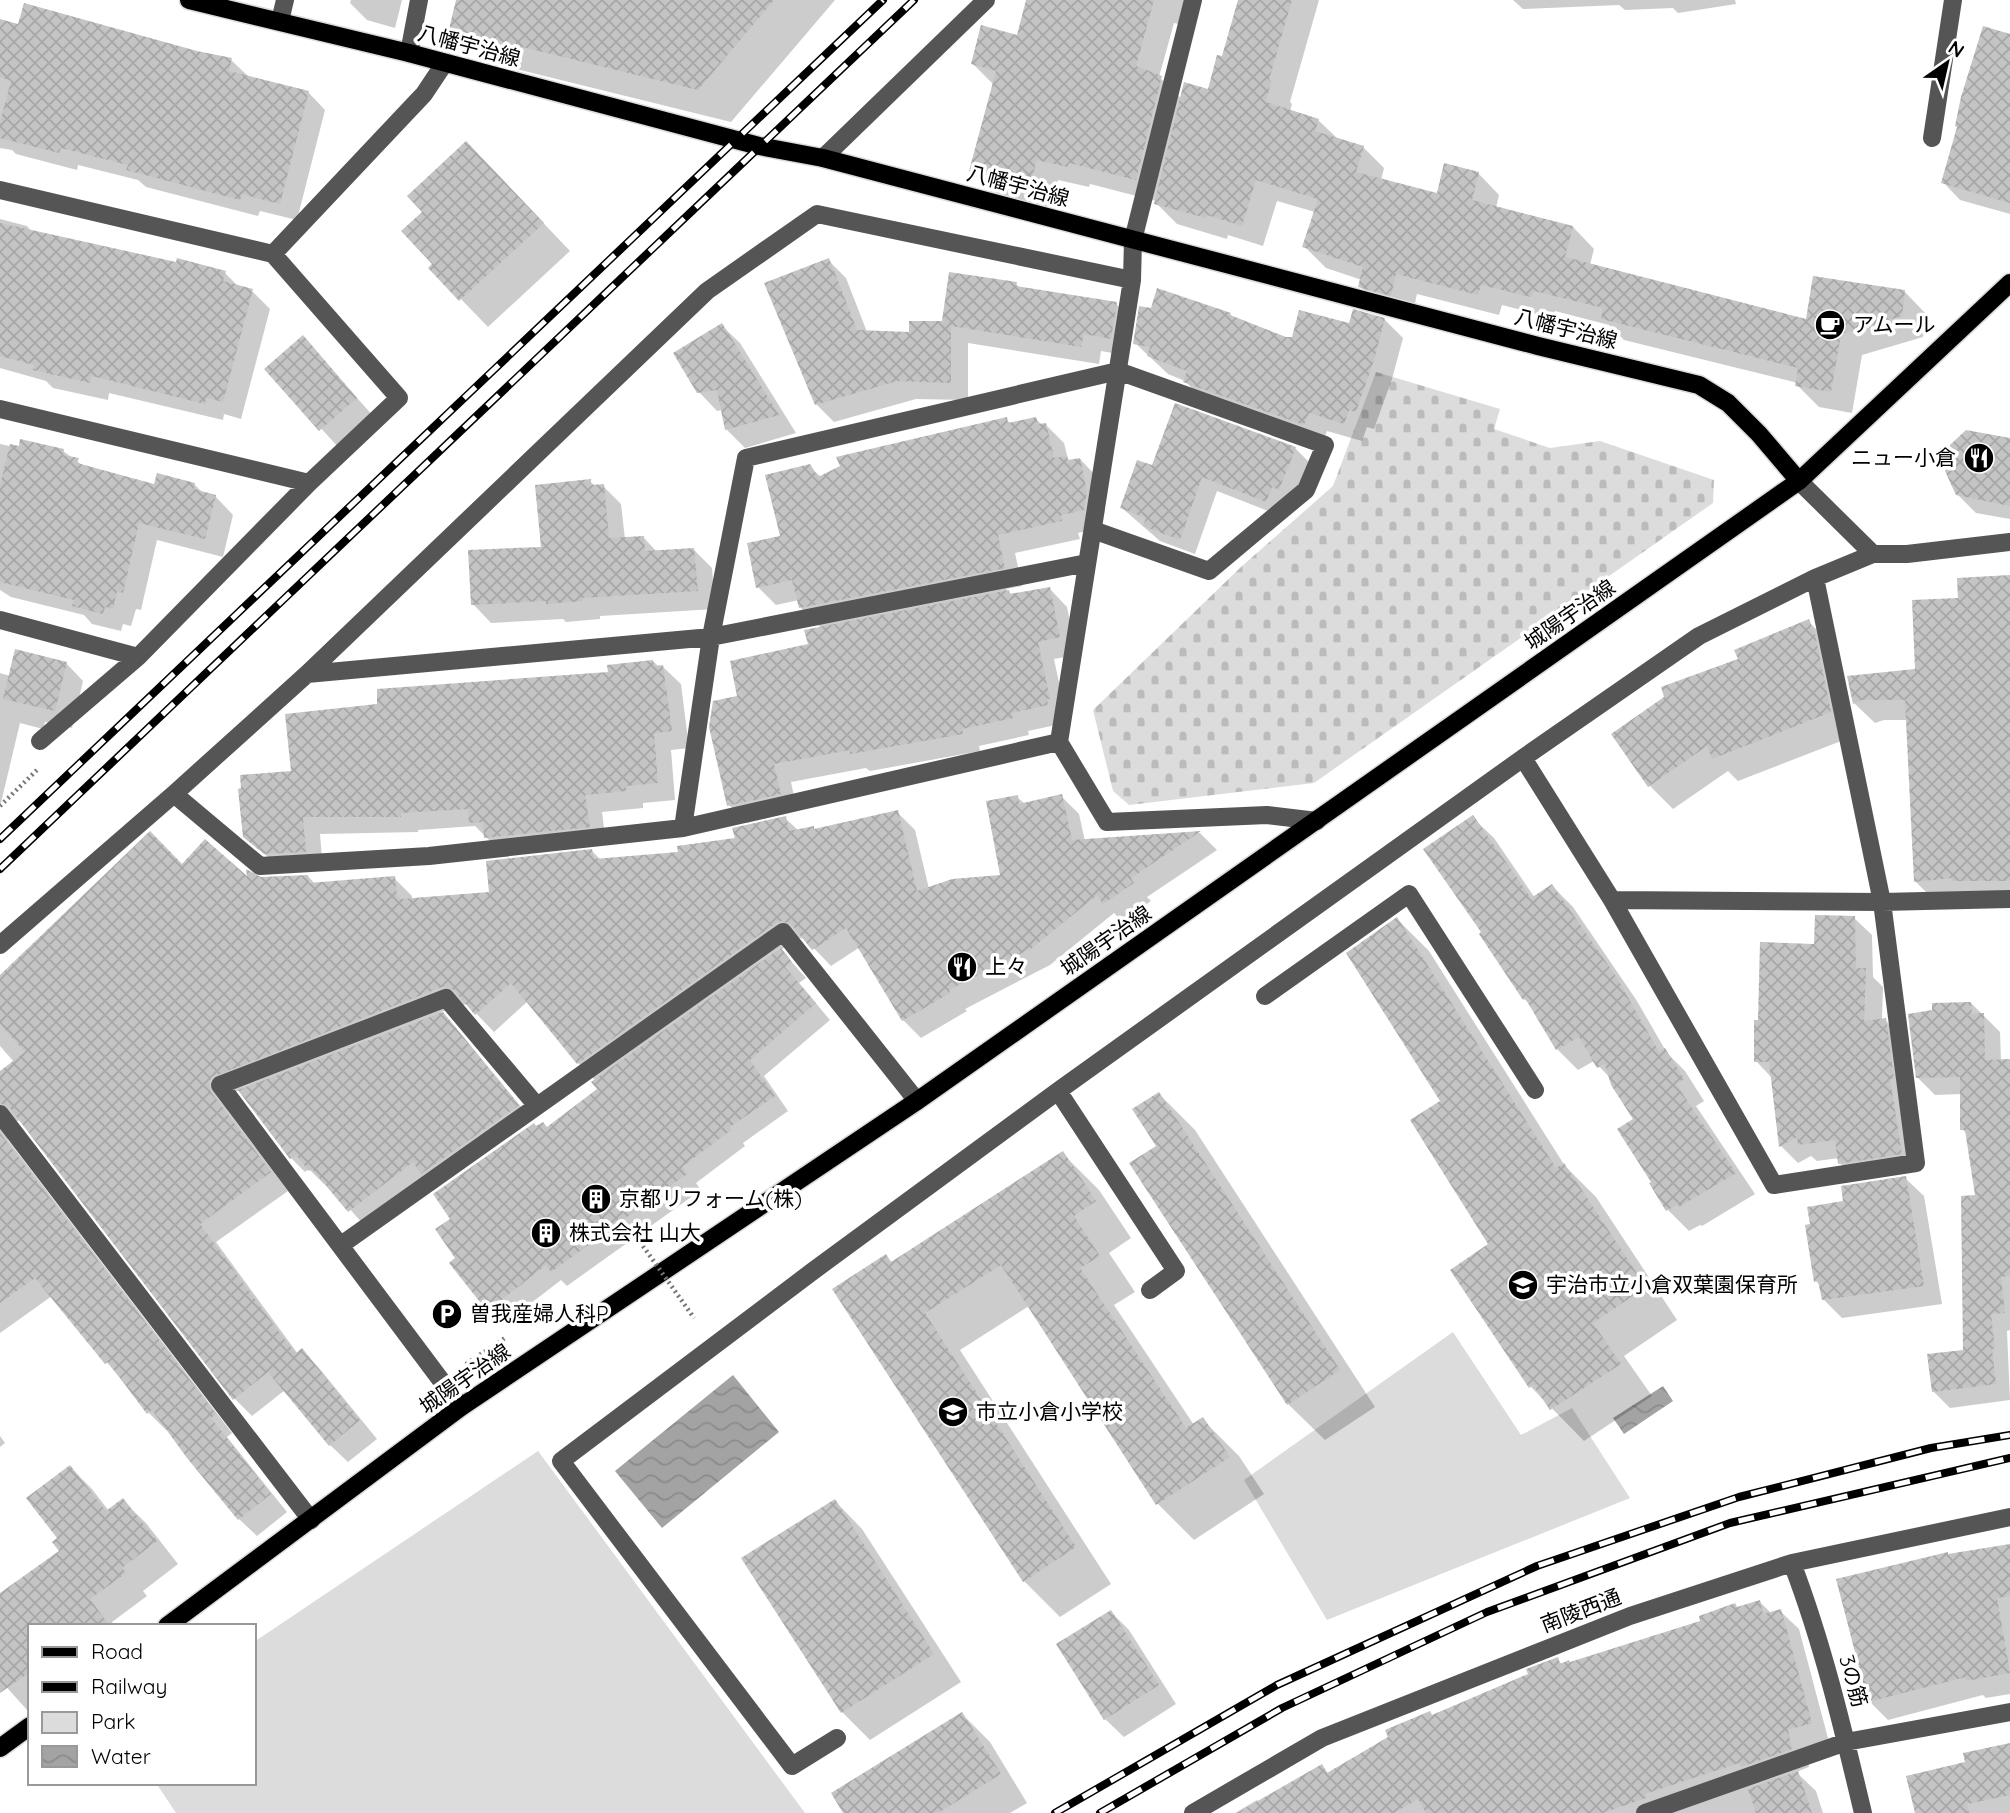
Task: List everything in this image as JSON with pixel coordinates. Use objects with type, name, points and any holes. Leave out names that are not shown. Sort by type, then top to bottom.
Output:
[{"type":"main road","name":"八幡宇治線","points":[[188,0],[409,53],[759,146],[823,158],[1538,346],[1699,385],[1728,403],[1799,481]]},
{"type":"main road","name":"城陽宇治線","points":[[170,1624],[461,1407],[917,1101],[1799,481],[2010,283]]},
{"type":"main road","points":[[0,1748],[28,1727]]},
{"type":"street","points":[[280,21],[285,0]]},
{"type":"street","points":[[409,53],[419,0]]},
{"type":"street","points":[[823,158],[986,0]]},
{"type":"street","points":[[1193,0],[1133,240],[1132,280],[1059,742],[1107,822],[1267,815],[1317,821]]},
{"type":"street","points":[[1932,138],[1953,0]]},
{"type":"street","points":[[274,254],[424,94],[444,64]]},
{"type":"street","points":[[0,190],[274,254],[399,398],[309,483],[138,657],[40,741]]},
{"type":"street","points":[[0,944],[174,794],[307,674],[707,291],[817,214],[1132,280]]},
{"type":"street","points":[[683,828],[711,637],[746,458],[1118,371],[1325,445],[1306,489],[1209,571],[1093,530]]},
{"type":"street","points":[[0,409],[309,483]]},
{"type":"street","points":[[1799,481],[1873,554]]},
{"type":"street","points":[[837,1738],[792,1766],[561,1461],[1119,1046],[1699,636],[1815,578],[1873,554],[1907,554],[2010,542]]},
{"type":"street","points":[[307,674],[711,637],[1087,563]]},
{"type":"street","points":[[1523,758],[1612,900],[1774,1185],[1916,1163],[1882,902],[1815,578]]},
{"type":"street","points":[[0,620],[138,657]]},
{"type":"street","points":[[174,794],[260,866],[429,856],[683,828],[1059,742]]},
{"type":"street","points":[[1265,996],[1409,894],[1535,1090]]},
{"type":"street","points":[[1612,900],[1882,902],[2010,899]]},
{"type":"street","points":[[341,1245],[783,932],[917,1101]]},
{"type":"street","points":[[461,1407],[220,1085],[446,998],[537,1106]]},
{"type":"street","points":[[1058,1091],[1176,1271],[1150,1290]]},
{"type":"street","points":[[0,1114],[312,1520]]},
{"type":"street","name":"南陵西通","points":[[1193,1813],[1322,1738],[1630,1616],[1792,1563],[2010,1517]]},
{"type":"street","name":"3の筋","points":[[1792,1563],[1809,1607],[1863,1813]]},
{"type":"street","points":[[1645,1813],[1846,1742],[2010,1712]]},
{"type":"path","points":[[0,806],[50,758],[40,741]]},
{"type":"path","points":[[643,1246],[694,1318]]},
{"type":"green space","points":[[1376,372],[1500,409],[1494,429],[1550,448],[1600,441],[1714,480],[1713,503],[1314,783],[1129,805],[1113,791],[1093,710],[1241,567],[1333,486]]},
{"type":"green space","points":[[1453,1332],[1521,1435],[1572,1408],[1630,1498],[1327,1620],[1244,1480]]},
{"type":"green space","points":[[538,1451],[805,1813],[176,1813],[157,1785],[256,1785],[256,1641]]},
{"type":"water","points":[[733,1375],[779,1432],[662,1528],[615,1471]]},
{"type":"water","points":[[1663,1386],[1673,1401],[1624,1434],[1613,1418]]},
{"type":"building","points":[[456,0],[774,0],[698,90],[449,29]]},
{"type":"building","points":[[1026,0],[1154,0],[1136,66],[1162,76],[1136,180],[1069,163],[1068,167],[1037,160],[1029,188],[969,171],[996,71],[971,64],[981,25],[1017,35]]},
{"type":"building","points":[[1238,0],[1292,0],[1269,80],[1271,81],[1266,102],[1319,119],[1315,131],[1364,146],[1356,172],[1437,193],[1444,163],[1479,172],[1472,200],[1573,226],[1565,257],[1806,319],[1813,276],[1905,290],[1902,316],[1841,334],[1831,392],[1795,386],[1798,368],[1601,319],[1603,308],[1534,291],[1531,297],[1481,285],[1478,295],[1396,274],[1391,296],[1358,287],[1363,267],[1302,247],[1318,199],[1256,180],[1242,226],[1207,215],[1206,218],[1154,204],[1184,82],[1208,89],[1217,55],[1222,56]]},
{"type":"building","points":[[24,3],[197,51],[232,58],[229,71],[309,91],[280,204],[242,194],[240,200],[126,170],[128,165],[61,148],[59,153],[0,138],[0,122],[11,81],[0,77],[0,19],[18,24]]},
{"type":"building","points":[[1983,26],[2010,34],[2010,203],[1941,183],[1957,127],[1955,126],[1961,97]]},
{"type":"building","points":[[466,141],[544,223],[459,301],[428,268],[432,264],[401,231],[422,212],[407,196]]},
{"type":"building","points":[[0,223],[176,262],[177,258],[226,271],[223,281],[253,289],[223,402],[206,398],[205,404],[92,376],[90,383],[33,370],[34,365],[0,356]]},
{"type":"building","points":[[829,258],[857,330],[909,332],[909,321],[942,321],[949,272],[1017,282],[1016,286],[1117,302],[1111,339],[1084,334],[1081,347],[951,326],[951,383],[897,381],[815,405],[764,283]]},
{"type":"building","points":[[1157,288],[1231,313],[1230,315],[1286,337],[1292,337],[1299,310],[1349,323],[1353,309],[1385,318],[1356,412],[1349,410],[1344,424],[1309,413],[1304,425],[1183,382],[1187,371],[1147,356],[1150,347],[1133,344],[1139,306],[1151,308]]},
{"type":"building","points":[[722,323],[779,415],[725,430],[717,390],[697,393],[673,353]]},
{"type":"building","points":[[303,335],[357,398],[319,431],[264,369]]},
{"type":"building","points":[[1175,403],[1296,447],[1279,490],[1272,487],[1266,502],[1202,477],[1180,540],[1143,526],[1146,518],[1120,508],[1137,460],[1152,465]]},
{"type":"building","points":[[1007,417],[1008,423],[1036,417],[1038,424],[1046,423],[1054,458],[1080,458],[1087,491],[1084,510],[1061,515],[1062,521],[998,535],[1005,568],[799,608],[792,580],[756,588],[747,543],[780,536],[765,475],[810,464],[818,477],[840,466],[836,457]]},
{"type":"building","name":"ニュー小倉","points":[[1966,430],[2010,438],[2010,506],[1956,495],[1945,471],[1950,445]]},
{"type":"building","points":[[20,439],[64,449],[63,455],[79,458],[77,463],[154,484],[157,473],[195,483],[194,489],[216,495],[205,539],[139,523],[123,593],[117,591],[113,609],[105,607],[103,614],[72,606],[74,600],[0,582],[0,485],[10,444],[19,446]]},
{"type":"building","points":[[591,479],[591,485],[604,484],[609,538],[644,536],[645,551],[694,548],[698,591],[582,598],[583,601],[546,604],[546,601],[471,605],[468,550],[541,547],[535,485]]},
{"type":"building","points":[[2010,575],[2010,881],[1952,881],[1952,878],[1914,882],[1905,700],[1862,700],[1853,704],[1847,676],[1915,669],[1912,600],[1958,598],[1957,578]]},
{"type":"building","points":[[1050,587],[1060,637],[1038,642],[1050,699],[1047,699],[1048,705],[1012,713],[1013,718],[962,729],[963,734],[774,764],[781,794],[727,806],[709,727],[713,701],[737,696],[730,661],[808,644],[804,630],[1009,590],[1010,594]]},
{"type":"building","points":[[1809,619],[1815,634],[1831,712],[1712,759],[1707,746],[1648,787],[1611,734],[1664,697],[1661,687],[1738,659],[1734,650]]},
{"type":"building","points":[[15,649],[67,662],[55,711],[3,699]]},
{"type":"building","points":[[653,660],[654,666],[663,665],[672,731],[654,733],[658,783],[626,786],[626,791],[585,795],[590,827],[484,838],[483,822],[469,823],[468,809],[401,813],[401,817],[303,817],[306,852],[264,854],[243,837],[238,789],[241,788],[240,775],[291,771],[285,714],[377,704],[377,689],[608,672],[607,665]]},
{"type":"building","points":[[1062,794],[1072,840],[1201,831],[1131,878],[1134,883],[1103,904],[1097,895],[1032,948],[949,990],[950,993],[902,1021],[846,928],[812,950],[792,925],[782,921],[577,1064],[511,983],[475,1015],[454,990],[442,987],[212,1077],[209,1082],[211,1092],[271,1172],[200,1224],[285,1340],[296,1353],[302,1348],[360,1420],[329,1446],[268,1372],[233,1400],[9,1107],[0,1103],[0,1071],[25,1052],[0,1024],[0,975],[150,831],[182,864],[205,839],[247,876],[246,869],[261,877],[308,875],[309,883],[395,876],[397,897],[401,899],[489,892],[486,861],[592,849],[594,859],[678,852],[677,846],[735,838],[732,828],[786,816],[789,831],[814,826],[814,829],[898,810],[917,891],[952,879],[1000,875],[986,801],[1018,795],[1019,804]]},
{"type":"building","points":[[1473,815],[1531,898],[1552,884],[1617,978],[1659,1052],[1665,1048],[1684,1079],[1676,1084],[1736,1173],[1679,1207],[1678,1204],[1666,1211],[1617,1129],[1633,1119],[1611,1085],[1605,1064],[1597,1068],[1579,1037],[1556,1050],[1525,998],[1523,1000],[1479,934],[1481,932],[1423,849]]},
{"type":"building","points":[[1815,915],[1855,916],[1856,968],[1866,968],[1864,1021],[1886,1018],[1894,1079],[1890,1079],[1902,1154],[1838,1164],[1835,1140],[1798,1145],[1797,1137],[1779,1147],[1769,1062],[1754,1062],[1760,942],[1814,944]]},
{"type":"building","points":[[1397,917],[1556,1168],[1564,1163],[1646,1287],[1593,1323],[1621,1364],[1550,1410],[1533,1385],[1529,1388],[1450,1270],[1488,1244],[1410,1120],[1440,1101],[1346,953]]},
{"type":"building","points":[[781,948],[792,962],[785,967],[816,1003],[750,1060],[775,1096],[730,1127],[731,1130],[682,1167],[687,1174],[551,1272],[546,1265],[487,1311],[449,1263],[455,1258],[435,1229],[450,1219],[433,1194],[534,1123],[536,1126],[543,1122],[547,1127],[597,1089],[591,1082]]},
{"type":"building","points":[[1971,1002],[1972,1014],[1984,1013],[1985,1060],[2010,1059],[2010,1276],[2001,1277],[2005,1313],[1991,1314],[1996,1384],[1932,1392],[1927,1354],[1963,1350],[1961,1196],[1975,1195],[1965,1130],[1960,1130],[1960,1077],[1916,1078],[1908,1014],[1932,1010],[1932,1003]]},
{"type":"building","points":[[443,1012],[519,1105],[421,1174],[413,1162],[348,1212],[312,1169],[309,1171],[296,1155],[290,1159],[238,1090]]},
{"type":"building","points":[[1159,1092],[1340,1370],[1287,1405],[1129,1163],[1156,1146],[1132,1109]]},
{"type":"building","points":[[0,1133],[216,1414],[211,1418],[271,1494],[238,1520],[152,1410],[147,1414],[108,1362],[105,1364],[35,1278],[0,1303]]},
{"type":"building","points":[[1063,1151],[1096,1201],[1074,1216],[1100,1256],[1080,1268],[1186,1428],[1203,1417],[1230,1457],[1156,1505],[1001,1265],[925,1313],[1076,1547],[1023,1582],[832,1289],[886,1254],[891,1262]]},
{"type":"building","points":[[1906,1176],[1924,1286],[1822,1300],[1818,1281],[1814,1282],[1805,1225],[1810,1224],[1807,1207],[1843,1201],[1841,1186]]},
{"type":"building","points":[[70,1465],[106,1511],[123,1498],[157,1541],[122,1568],[126,1573],[90,1599],[109,1624],[28,1624],[28,1673],[0,1693],[0,1593],[59,1551],[52,1542],[57,1538],[26,1498]]},
{"type":"building","points":[[835,1499],[934,1654],[841,1713],[741,1558]]},
{"type":"building","points":[[2010,1544],[2010,1596],[1997,1598],[2010,1673],[1966,1681],[1966,1677],[1868,1702],[1836,1579],[1948,1552]]},
{"type":"building","points":[[1760,1600],[1763,1614],[1781,1609],[1812,1723],[1788,1730],[1792,1749],[1741,1767],[1739,1763],[1645,1794],[1646,1798],[1603,1813],[1426,1813],[1418,1799],[1394,1813],[1237,1813],[1322,1764],[1327,1773],[1388,1737],[1385,1730],[1430,1711],[1432,1715],[1528,1674],[1526,1669],[1558,1657],[1560,1664],[1569,1660],[1570,1662],[1700,1621],[1699,1616],[1735,1603],[1737,1607]]},
{"type":"building","points":[[1111,1610],[1159,1685],[1104,1720],[1056,1644]]},
{"type":"building","points":[[962,1712],[1001,1774],[938,1813],[843,1813],[831,1793]]},
{"type":"building","points":[[2010,1743],[2010,1795],[1967,1804],[1969,1813],[1915,1813],[1906,1776],[1965,1762],[1963,1753]]},
{"type":"building","points":[[1798,1771],[1812,1813],[1756,1813],[1748,1789]]},
{"type":"railway","points":[[0,839],[883,0]]},
{"type":"railway","points":[[0,869],[914,0]]},
{"type":"railway","points":[[1055,1813],[1277,1685],[1537,1566],[1739,1497],[1931,1448],[2010,1435]]},
{"type":"railway","points":[[1100,1813],[1282,1708],[1487,1612],[1730,1523],[2010,1458]]},
{"type":"place","name":"アムール","points":[[1830,325]]},
{"type":"place","name":"ニュー小倉","points":[[1979,458]]},
{"type":"place","name":"上々","points":[[962,967]]},
{"type":"place","name":"京都リフォーム(株)","points":[[596,1199]]},
{"type":"place","name":"株式会社 山大","points":[[546,1233]]},
{"type":"place","name":"宇治市立小倉双葉園保育所","points":[[1523,1285]]},
{"type":"place","name":"曽我産婦人科P","points":[[447,1314]]},
{"type":"place","name":"市立小倉小学校","points":[[953,1412]]}]
